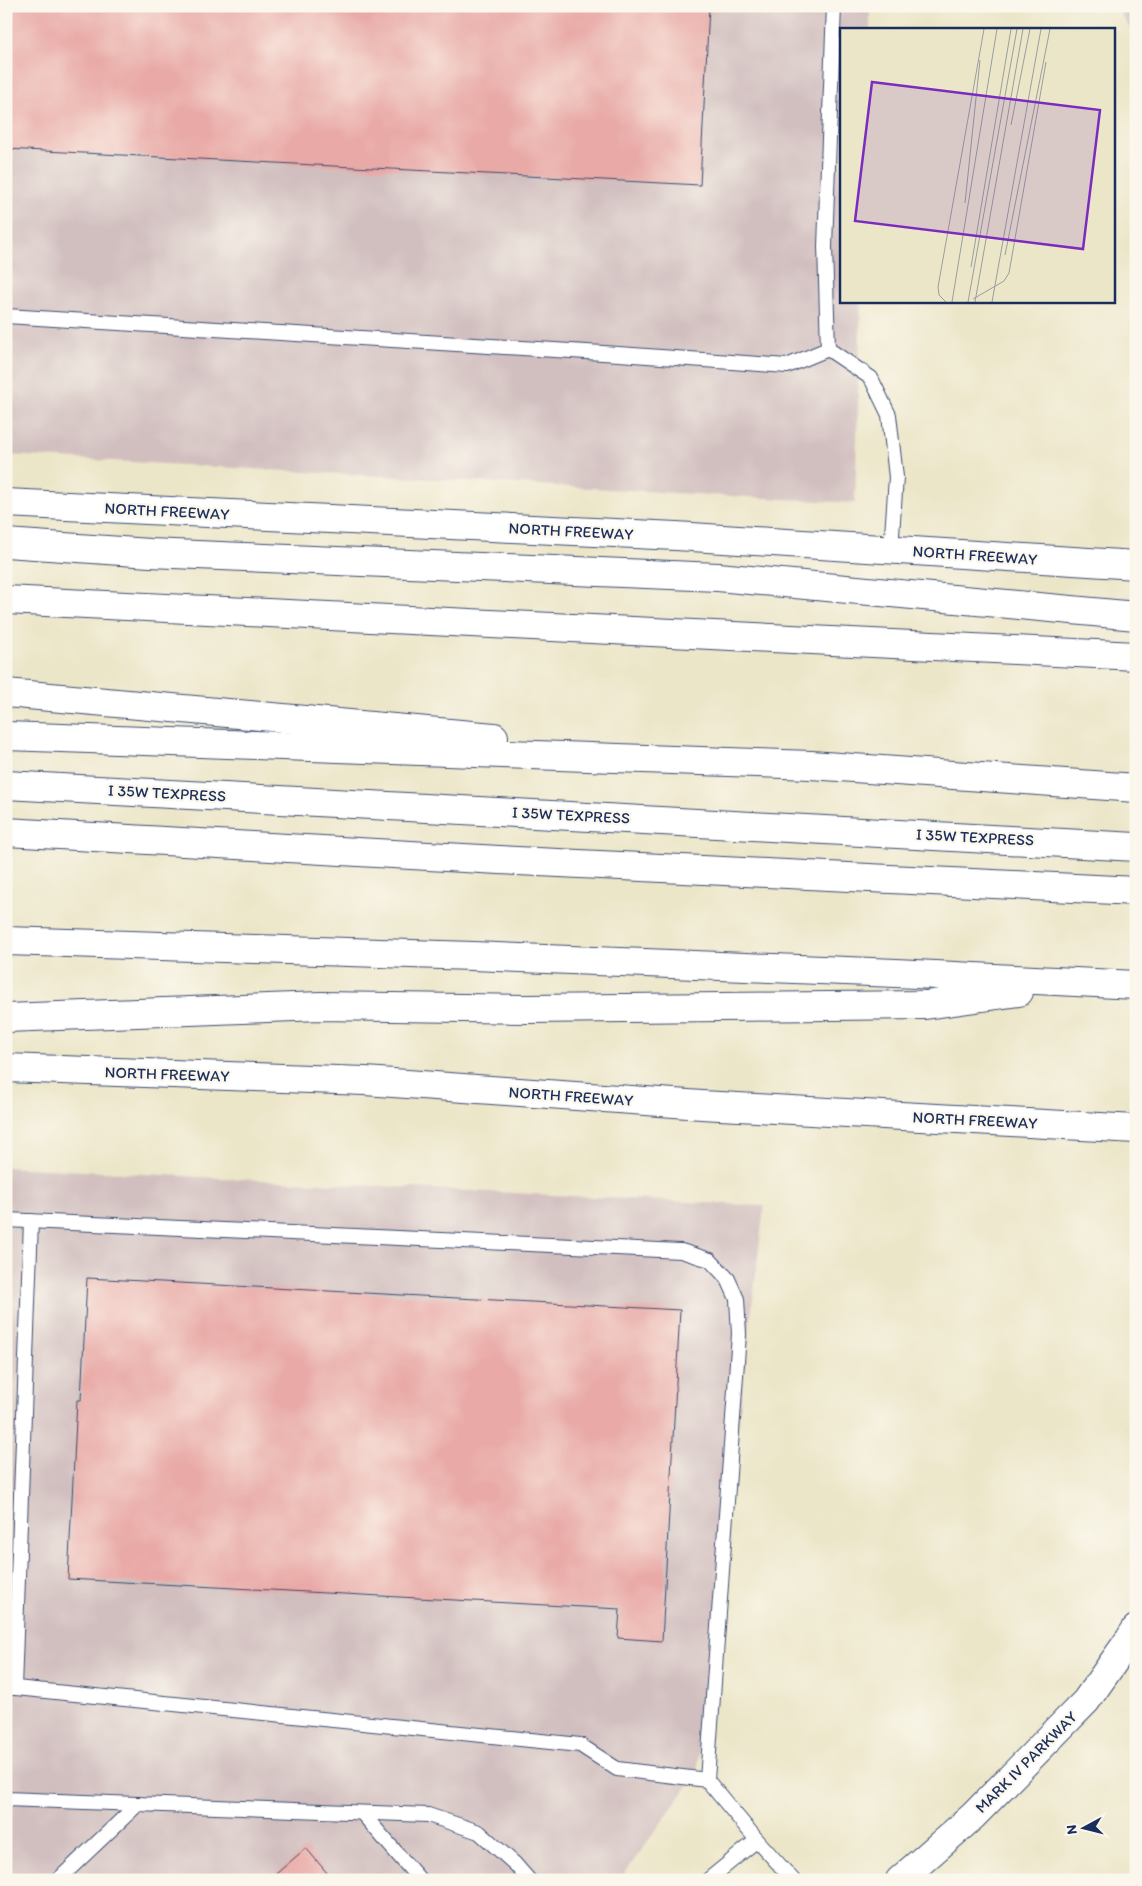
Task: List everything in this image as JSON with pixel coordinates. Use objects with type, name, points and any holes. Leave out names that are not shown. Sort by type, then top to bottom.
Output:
[{"type":"main road","name":"NORTH FREEWAY","points":[[6,503],[676,536],[1136,565]]},
{"type":"main road","points":[[6,543],[160,553],[718,577],[1136,616]]},
{"type":"main road","points":[[6,600],[1136,656]]},
{"type":"main road","points":[[6,693],[811,766],[1136,788]]},
{"type":"main road","points":[[6,736],[811,766]]},
{"type":"main road","name":"I 35W TEXPRESS","points":[[6,785],[1136,847]]},
{"type":"main road","points":[[6,832],[489,859],[1136,891]]},
{"type":"main road","points":[[6,941],[483,956],[896,972],[1136,986]]},
{"type":"main road","points":[[6,1018],[321,1006],[536,1009],[925,1004],[1080,983]]},
{"type":"main road","name":"NORTH FREEWAY","points":[[6,1068],[366,1081],[702,1105],[1136,1129]]},
{"type":"main road","name":"MARK IV PARKWAY","points":[[900,1880],[972,1816],[1086,1702],[1136,1629]]},
{"type":"lane","points":[[828,349],[825,246],[834,6]]},
{"type":"lane","points":[[6,316],[788,366],[828,349]]},
{"type":"lane","points":[[828,349],[871,378],[890,415],[896,478],[891,550]]},
{"type":"lane","points":[[6,1220],[682,1251],[710,1260],[728,1279],[737,1298],[739,1334],[707,1780]]},
{"type":"lane","points":[[31,1221],[10,1688],[580,1745],[617,1769],[707,1780],[793,1880]]},
{"type":"lane","points":[[6,1799],[428,1815],[479,1832],[515,1864],[529,1880]]},
{"type":"lane","points":[[58,1880],[138,1804]]},
{"type":"lane","points":[[362,1813],[420,1880]]},
{"type":"lane","points":[[708,1880],[757,1840]]},
{"type":"shaded area","points":[[6,6],[870,6],[870,28],[840,28],[840,302],[861,302],[855,503],[6,455]]},
{"type":"shaded area","points":[[1115,6],[1136,6],[1136,37]]},
{"type":"shaded area","points":[[6,1167],[764,1206],[697,1773],[620,1880],[6,1880]]},
{"type":"building","points":[[6,6],[709,6],[700,185],[6,149]]},
{"type":"building","points":[[87,1278],[680,1310],[662,1641],[618,1638],[620,1609],[68,1579],[77,1400],[81,1400]]},
{"type":"building","points":[[306,1848],[333,1880],[269,1880]]}]
